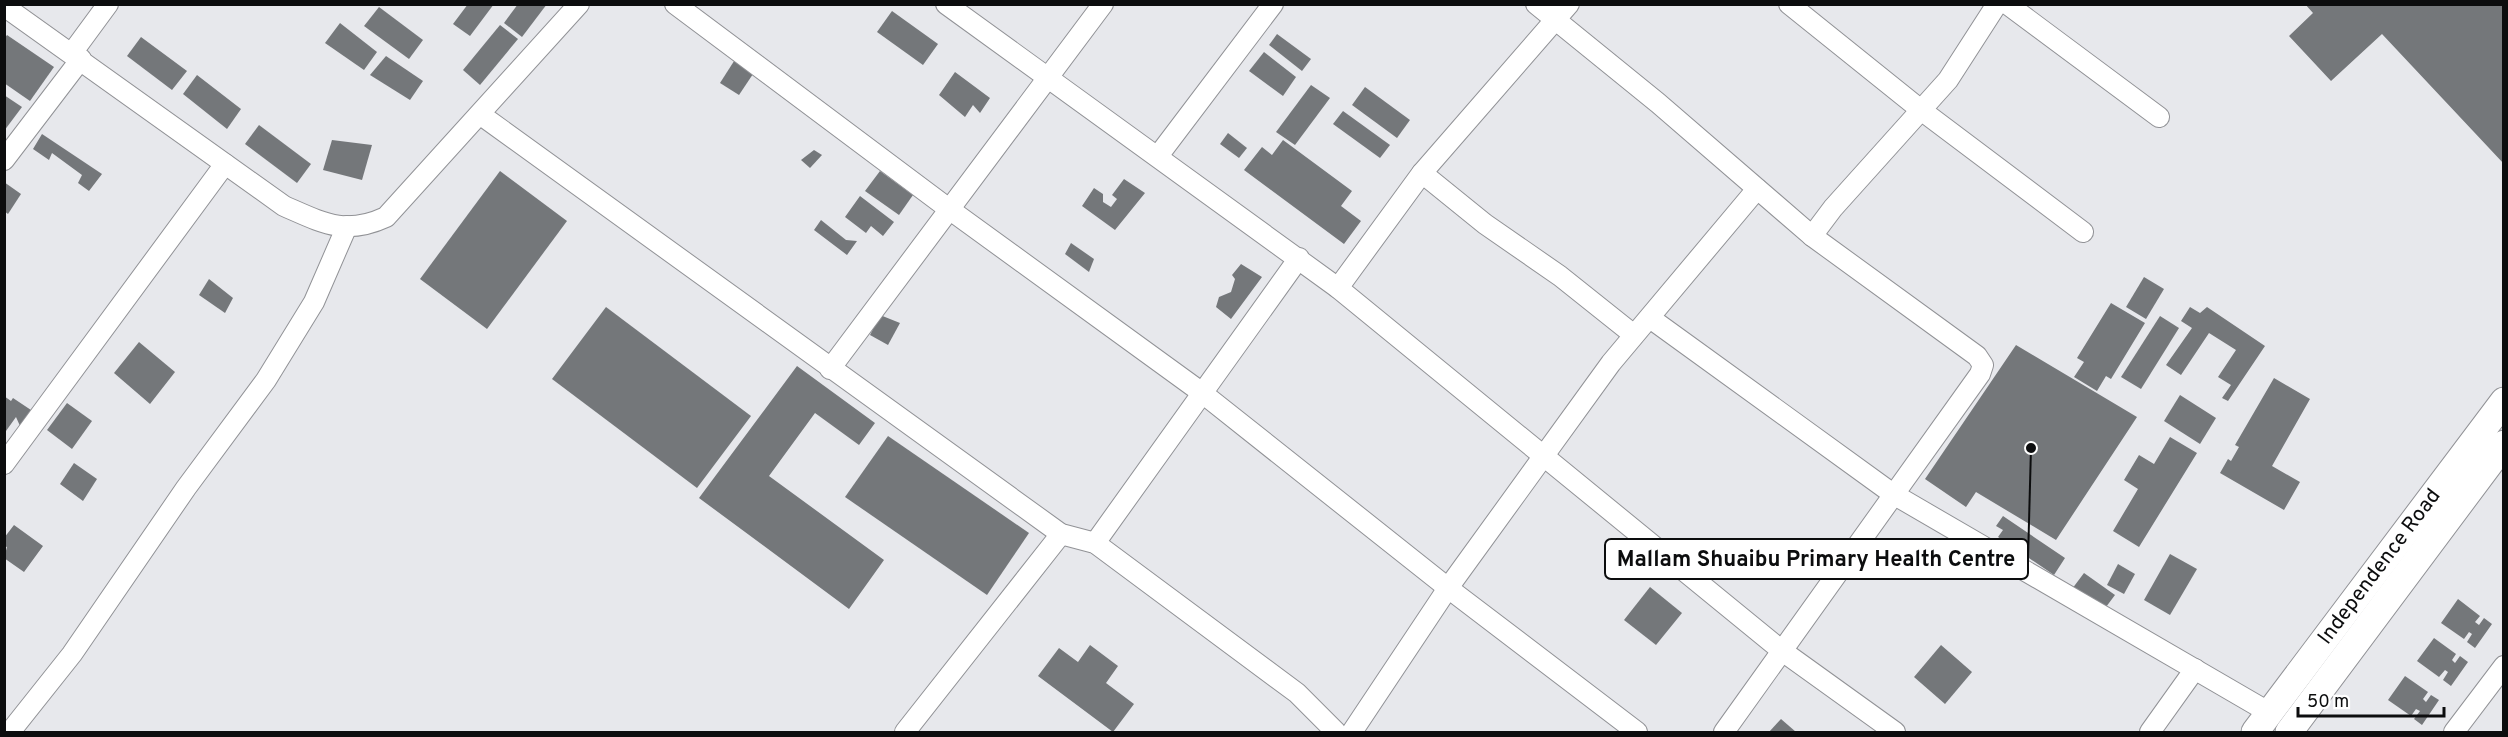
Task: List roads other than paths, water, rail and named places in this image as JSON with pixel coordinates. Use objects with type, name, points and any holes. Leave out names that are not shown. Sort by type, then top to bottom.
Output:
[{"type":"main road","name":"Independence Road","points":[[2263,722],[2504,401]]},
{"type":"main road","name":"Independence Road","points":[[2289,732],[2504,444]]},
{"type":"street","points":[[4,160],[77,56],[108,4]]},
{"type":"street","points":[[4,6],[285,206],[323,223],[358,227],[386,217],[455,139],[481,115],[579,4]]},
{"type":"street","points":[[675,4],[949,209],[1201,392],[1448,588],[1637,732]]},
{"type":"street","points":[[946,4],[1299,258],[1781,650],[1895,732]]},
{"type":"street","points":[[830,369],[1103,4]]},
{"type":"street","points":[[1158,156],[1273,4]]},
{"type":"street","points":[[1536,4],[1562,12],[1812,236],[1977,356],[1983,365],[1980,374],[1724,732]]},
{"type":"street","points":[[1789,4],[1921,110],[2083,232]]},
{"type":"street","points":[[1812,236],[1833,208],[1948,80],[1997,4]]},
{"type":"street","points":[[2007,4],[2159,117]]},
{"type":"street","points":[[1338,288],[1422,173],[1562,12]]},
{"type":"street","points":[[481,115],[1060,534],[1095,543],[1297,693],[1336,732]]},
{"type":"street","points":[[4,464],[225,164]]},
{"type":"street","points":[[1422,173],[1485,224],[1560,276],[1634,335]]},
{"type":"street","points":[[1352,732],[1448,588],[1543,455],[1634,335],[1757,189]]},
{"type":"street","points":[[9,732],[72,654],[186,488],[266,380],[314,302],[347,226]]},
{"type":"street","points":[[1095,543],[1299,258]]},
{"type":"street","points":[[1650,318],[1893,494],[2195,669],[2263,722]]},
{"type":"street","points":[[905,732],[1060,534]]},
{"type":"street","points":[[2454,732],[2504,666]]},
{"type":"street","points":[[2150,732],[2195,669]]},
{"type":"place","name":"Mallam Shuaibu Primary Health Centre","points":[[2031,448]]}]
